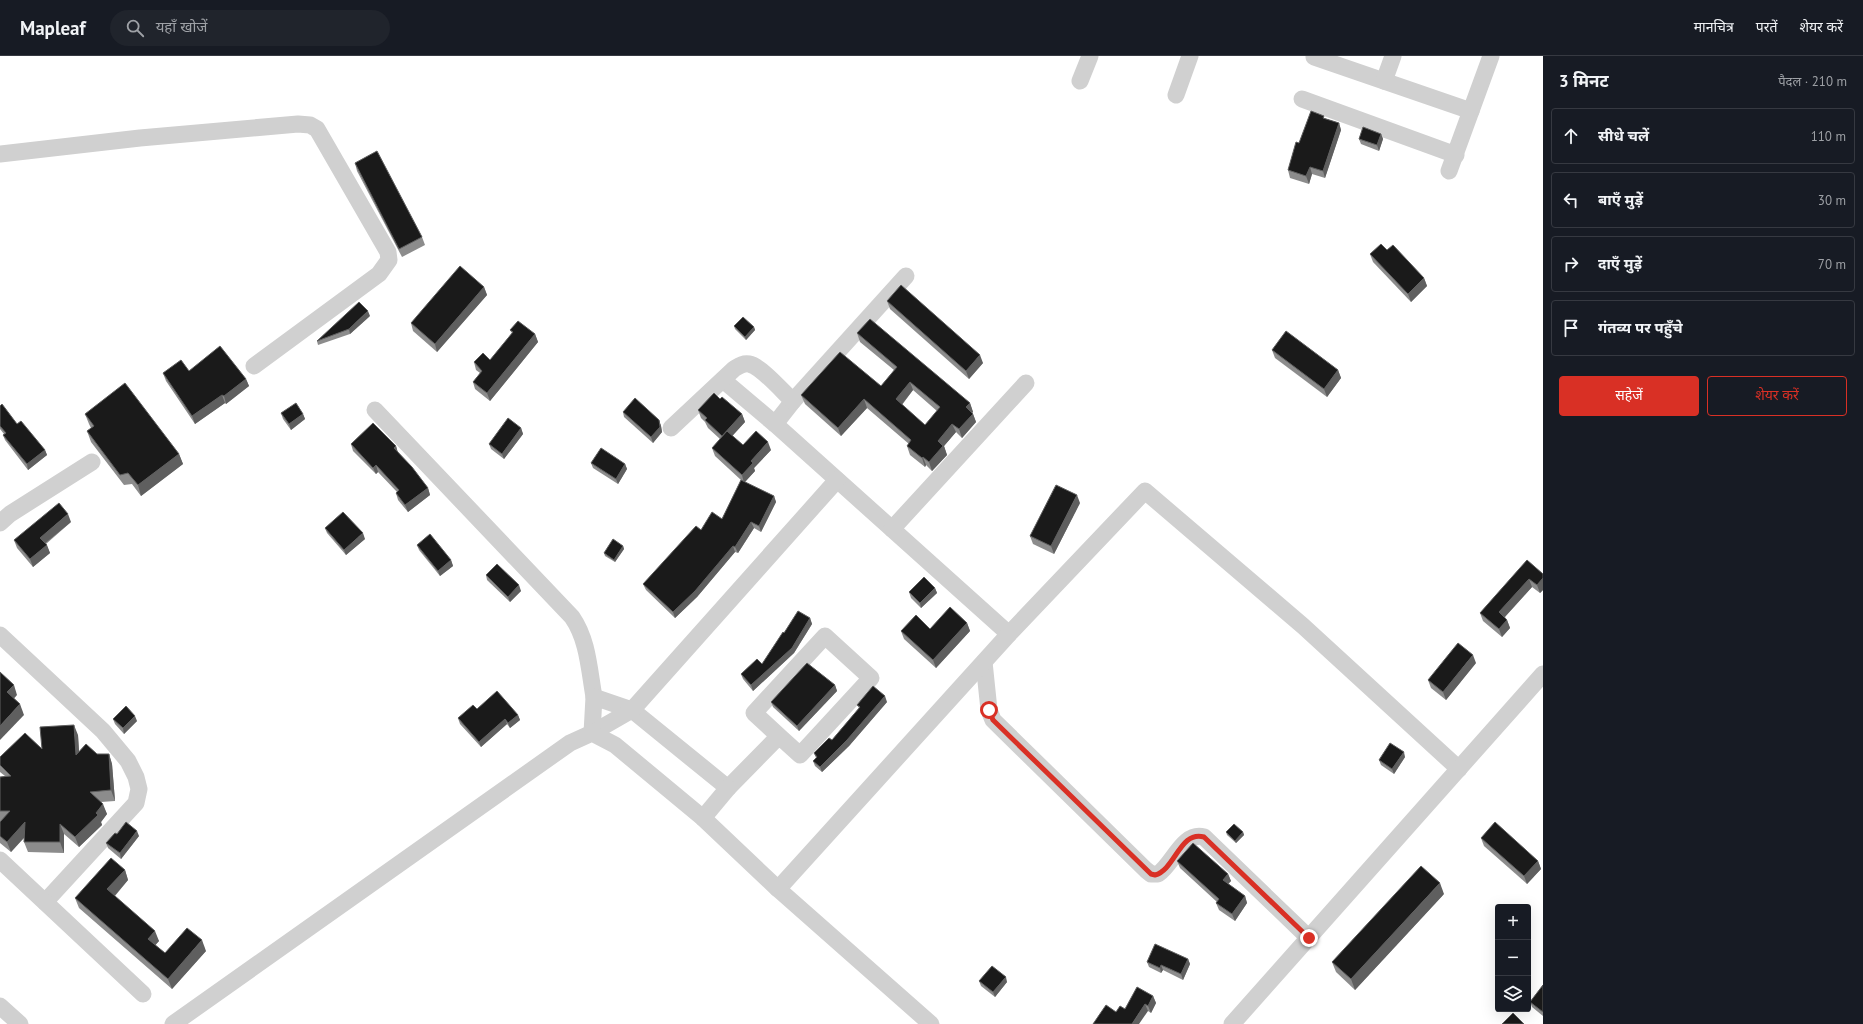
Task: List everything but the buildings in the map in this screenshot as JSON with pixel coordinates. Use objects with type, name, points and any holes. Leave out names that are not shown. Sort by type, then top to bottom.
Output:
[{"type":"street","points":[[1080,81],[1090,56]]},
{"type":"street","points":[[1176,95],[1190,56]]},
{"type":"street","points":[[1384,81],[1393,56]]},
{"type":"street","points":[[1449,171],[1456,155],[1490,56]]},
{"type":"street","points":[[1314,57],[1471,111]]},
{"type":"street","points":[[1302,99],[1456,155]]},
{"type":"street","points":[[0,154],[140,138],[298,124],[310,126],[316,129],[388,252],[389,260],[379,274],[254,366]]},
{"type":"street","points":[[775,424],[793,401],[906,276]]},
{"type":"street","points":[[671,428],[739,366],[750,364],[759,369],[793,401]]},
{"type":"street","points":[[723,380],[775,424],[1009,634]]},
{"type":"street","points":[[892,529],[1026,383]]},
{"type":"street","points":[[375,410],[572,617],[585,642],[594,697],[592,733]]},
{"type":"street","points":[[0,523],[10,514],[92,462]]},
{"type":"street","points":[[173,1024],[570,743],[592,733],[632,710],[837,480]]},
{"type":"street","points":[[778,889],[1009,634],[1145,491],[1303,626],[1459,769]]},
{"type":"street","points":[[0,635],[103,731],[128,762],[136,777],[139,790],[136,802],[45,902]]},
{"type":"street","points":[[825,636],[871,678],[800,755],[779,736],[754,713],[825,636]]},
{"type":"street","points":[[984,662],[989,710],[993,720],[1146,870],[1151,874],[1158,874],[1188,839],[1199,836],[1204,837],[1309,938]]},
{"type":"street","points":[[1232,1024],[1543,674]]},
{"type":"street","points":[[594,697],[632,710],[728,788]]},
{"type":"street","points":[[592,733],[615,745],[703,818],[778,889],[931,1024]]},
{"type":"street","points":[[703,818],[728,788],[779,736]]},
{"type":"street","points":[[0,860],[143,994]]},
{"type":"street","points":[[0,1006],[20,1024]]},
{"type":"route","points":[[989,710],[993,720],[1151,874],[1155,875],[1161,872],[1188,839],[1199,836],[1204,837],[1309,938]]}]
